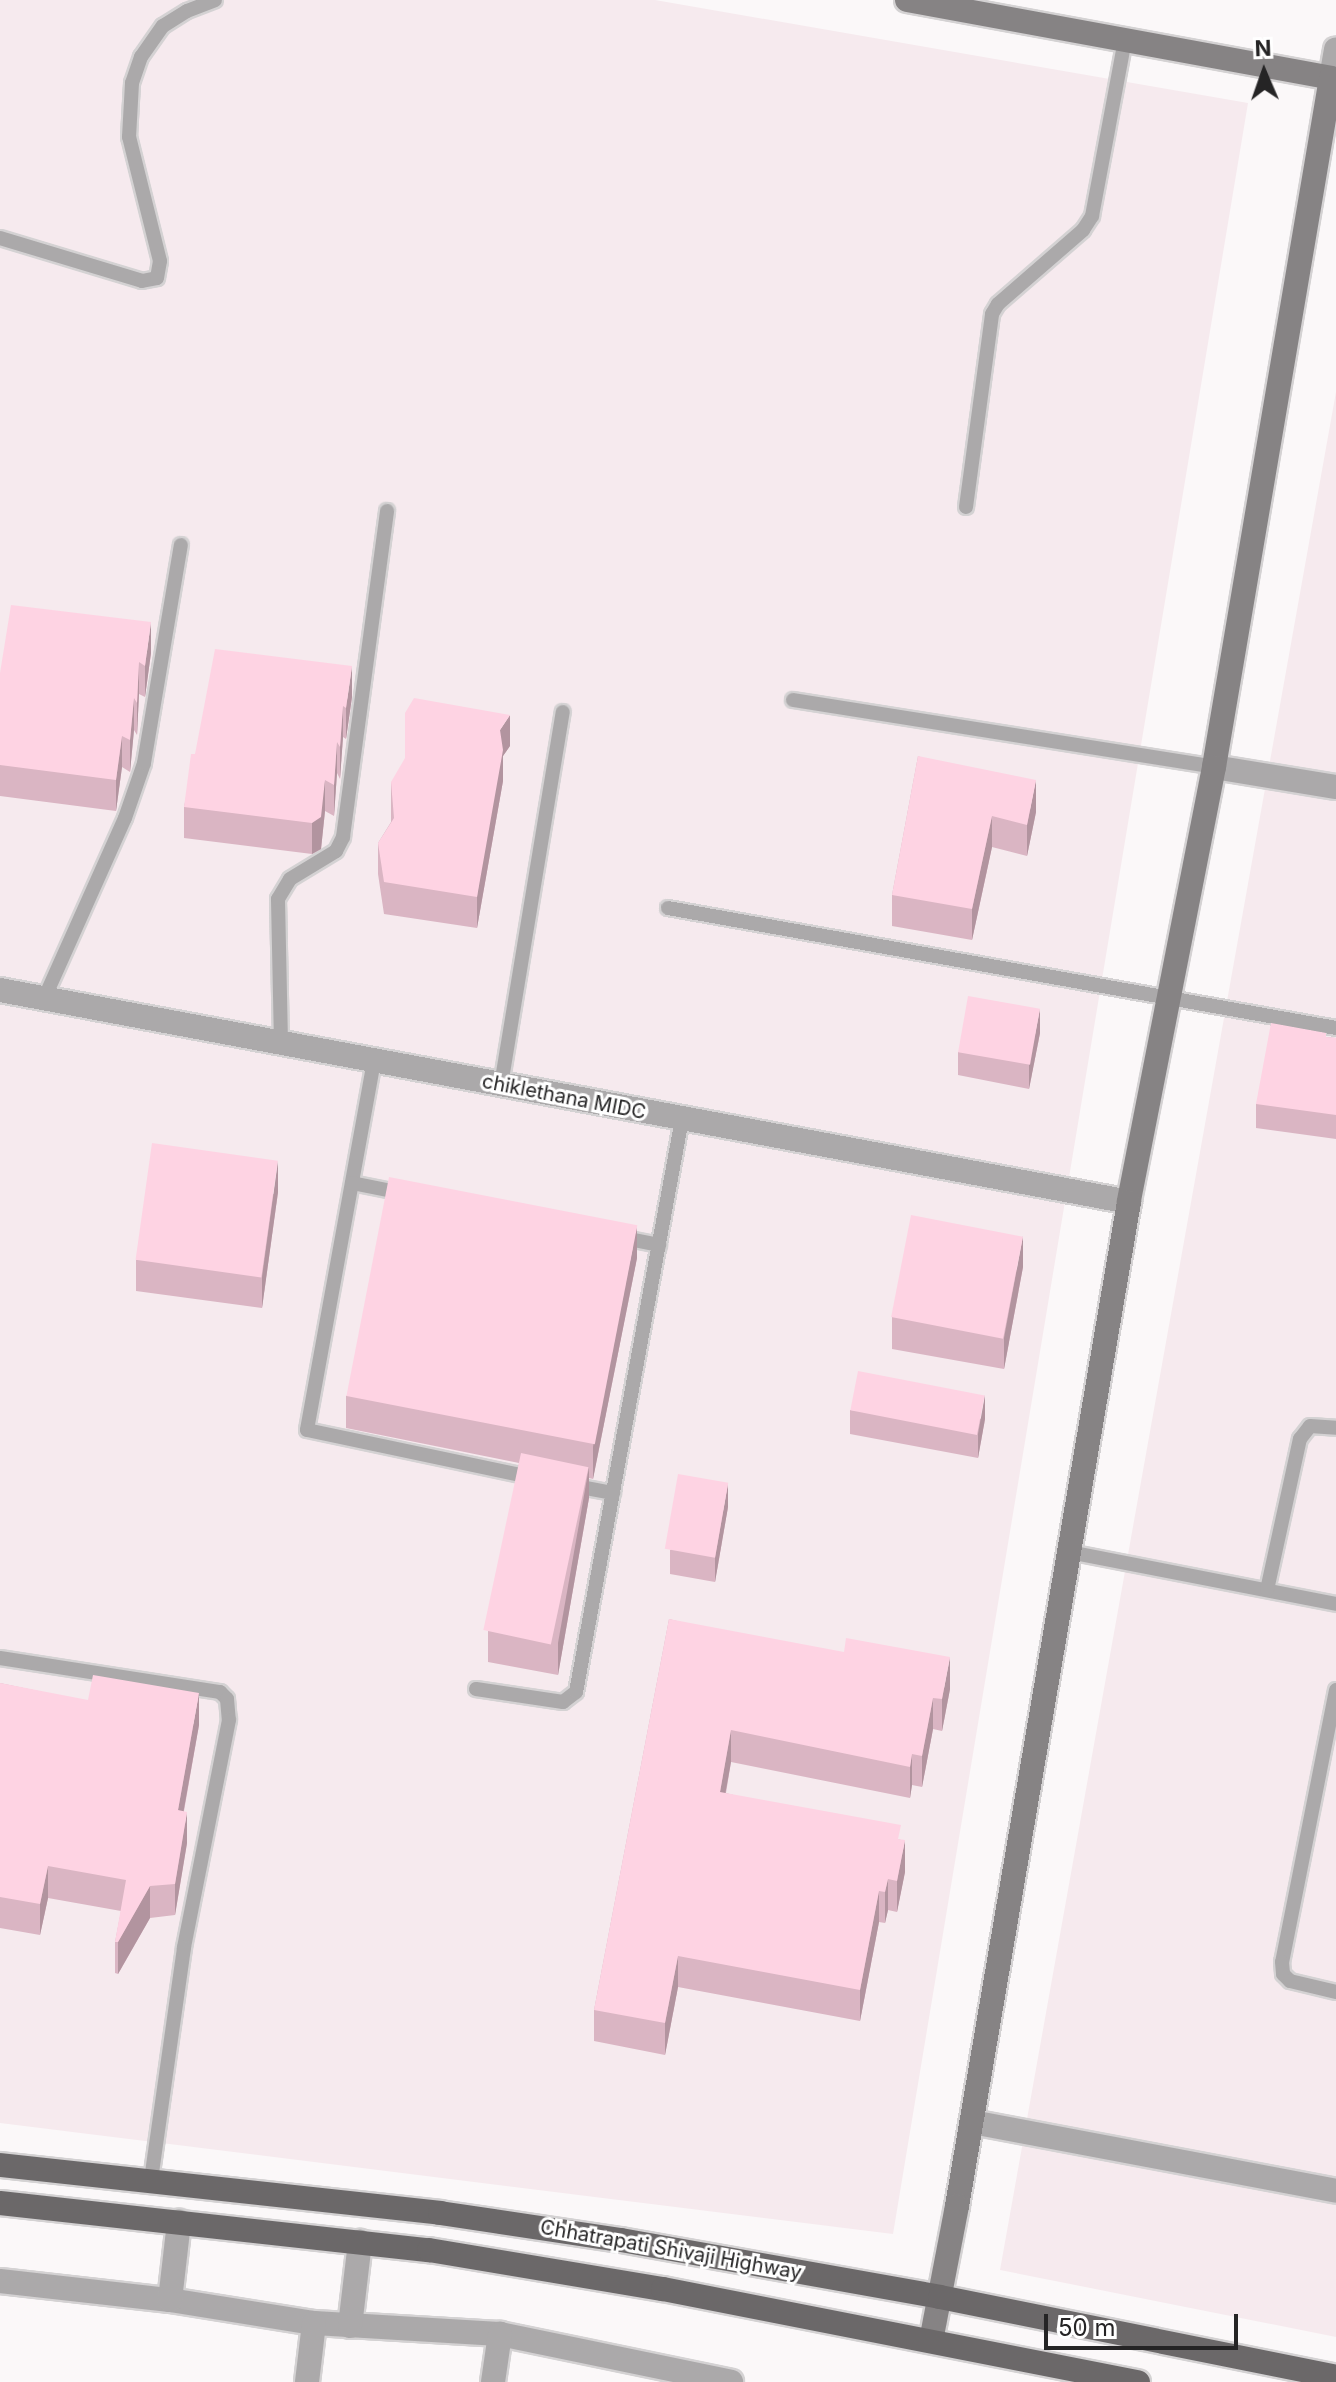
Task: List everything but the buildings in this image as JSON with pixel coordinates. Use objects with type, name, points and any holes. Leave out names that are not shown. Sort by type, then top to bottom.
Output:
[{"type":"main road","name":"Chhatrapati Shivaji Highway","points":[[0,2165],[440,2213],[621,2240],[940,2297],[1336,2377]]},
{"type":"main road","name":"Chhatrapati Shivaji Highway","points":[[0,2203],[429,2250],[663,2289],[1138,2382]]},
{"type":"street","points":[[907,0],[1331,78]]},
{"type":"street","points":[[931,2341],[972,2122],[1129,1202],[1214,767],[1336,49]]},
{"type":"street","points":[[1214,767],[1336,787]]},
{"type":"street","name":"chiklethana MIDC","points":[[0,990],[1129,1202]]},
{"type":"street","points":[[972,2122],[1336,2191]]},
{"type":"street","points":[[170,2300],[179,2222]]},
{"type":"street","points":[[350,2326],[360,2242]]},
{"type":"street","points":[[0,2281],[170,2300],[314,2323],[500,2334],[731,2382]]},
{"type":"street","points":[[307,2382],[314,2323]]},
{"type":"street","points":[[493,2382],[500,2334]]},
{"type":"lane","points":[[0,238],[142,281],[157,278],[160,261],[129,137],[132,83],[141,57],[163,26],[187,11],[215,0]]},
{"type":"lane","points":[[966,507],[992,314],[998,304],[1083,230],[1092,216],[1125,40]]},
{"type":"lane","points":[[281,1043],[278,899],[290,879],[336,851],[343,837],[387,511]]},
{"type":"lane","points":[[44,999],[125,818],[144,763],[181,545]]},
{"type":"lane","points":[[793,700],[1214,767]]},
{"type":"lane","points":[[501,1085],[563,712]]},
{"type":"lane","points":[[668,908],[1336,1028]]},
{"type":"lane","points":[[374,1061],[307,1430],[613,1493]]},
{"type":"lane","points":[[476,1689],[563,1702],[576,1692],[682,1119]]},
{"type":"lane","points":[[352,1183],[413,1195]]},
{"type":"lane","points":[[597,1232],[659,1245]]},
{"type":"lane","points":[[1267,1590],[1300,1439],[1310,1426],[1336,1428]]},
{"type":"lane","points":[[1069,1552],[1336,1604]]},
{"type":"lane","points":[[0,1658],[220,1692],[227,1699],[229,1720],[184,1948],[151,2181]]},
{"type":"lane","points":[[1336,1690],[1282,1962],[1283,1974],[1290,1981],[1336,1992]]},
{"type":"shaded area","points":[[0,0],[655,0],[1248,103],[893,2234],[0,2123]]},
{"type":"shaded area","points":[[1336,392],[1336,2337],[1000,2270]]}]
